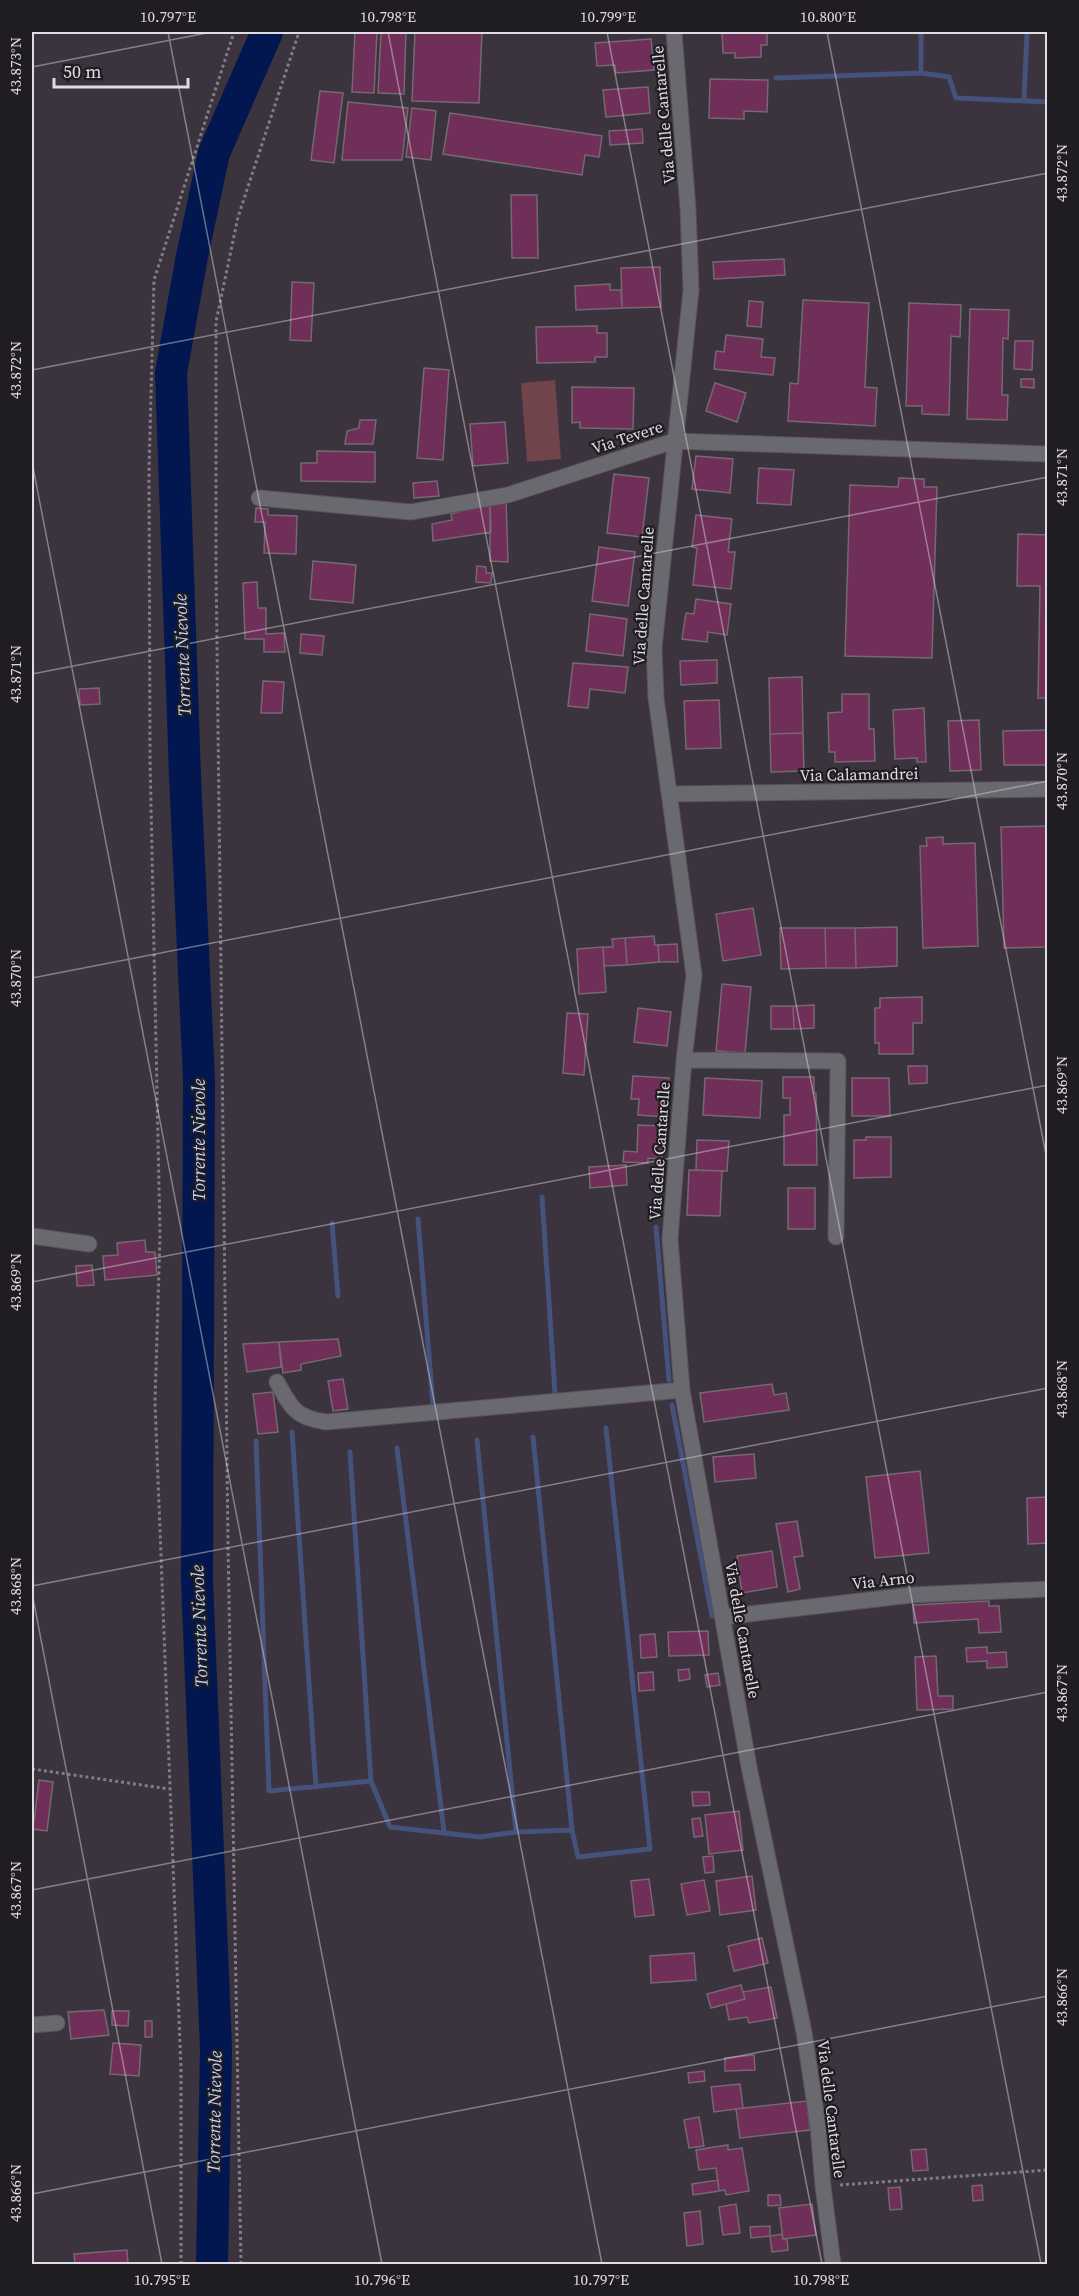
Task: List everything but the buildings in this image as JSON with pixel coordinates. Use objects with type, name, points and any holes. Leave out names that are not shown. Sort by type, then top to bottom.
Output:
[{"type":"street","name":"Via delle Cantarelle","points":[[674,32],[688,209],[691,280],[654,648],[656,698],[694,975],[684,1060],[670,1239],[682,1390],[749,1767],[804,2032],[818,2126],[833,2265]]},
{"type":"street","name":"Via Tevere","points":[[260,498],[411,512],[508,495],[674,441],[1047,454]]},
{"type":"street","name":"Via Calamandrei","points":[[670,794],[1047,789]]},
{"type":"street","points":[[684,1060],[838,1061],[836,1237]]},
{"type":"street","points":[[32,1236],[90,1244]]},
{"type":"street","points":[[276,1382],[288,1403],[299,1415],[310,1420],[327,1422],[682,1390]]},
{"type":"street","name":"Via Arno","points":[[723,1617],[911,1595],[1047,1589]]},
{"type":"street","points":[[32,2025],[57,2023]]},
{"type":"path","points":[[181,2265],[181,2069],[155,1402],[160,1235],[150,746],[148,471],[154,280],[234,32]]},
{"type":"path","points":[[241,2265],[228,1544],[216,564],[216,322],[238,218],[299,32]]},
{"type":"path","points":[[32,1769],[170,1789]]},
{"type":"path","points":[[823,2186],[1047,2170]]},
{"type":"shaded area","points":[[555,380],[561,459],[527,462],[521,383]]},
{"type":"waterway","name":"Torrente Nievole","points":[[212,2264],[216,2049],[197,1581],[199,1080],[185,776],[171,373],[192,256],[214,153],[267,32]]},
{"type":"waterway","points":[[921,32],[921,73]]},
{"type":"waterway","points":[[1024,101],[1027,32]]},
{"type":"waterway","points":[[776,78],[921,73],[949,77],[956,98],[1048,102]]},
{"type":"waterway","points":[[542,1197],[555,1393]]},
{"type":"waterway","points":[[418,1219],[433,1406]]},
{"type":"waterway","points":[[332,1223],[338,1296]]},
{"type":"waterway","points":[[656,1227],[669,1380]]},
{"type":"waterway","points":[[672,1405],[712,1616]]},
{"type":"waterway","points":[[256,1441],[269,1791],[371,1781],[390,1827],[480,1837],[516,1832],[572,1830],[578,1857],[650,1849],[606,1428]]},
{"type":"waterway","points":[[292,1432],[316,1787]]},
{"type":"waterway","points":[[533,1437],[572,1830]]},
{"type":"waterway","points":[[477,1440],[516,1832]]},
{"type":"waterway","points":[[397,1448],[444,1832]]},
{"type":"waterway","points":[[350,1452],[371,1781]]}]
